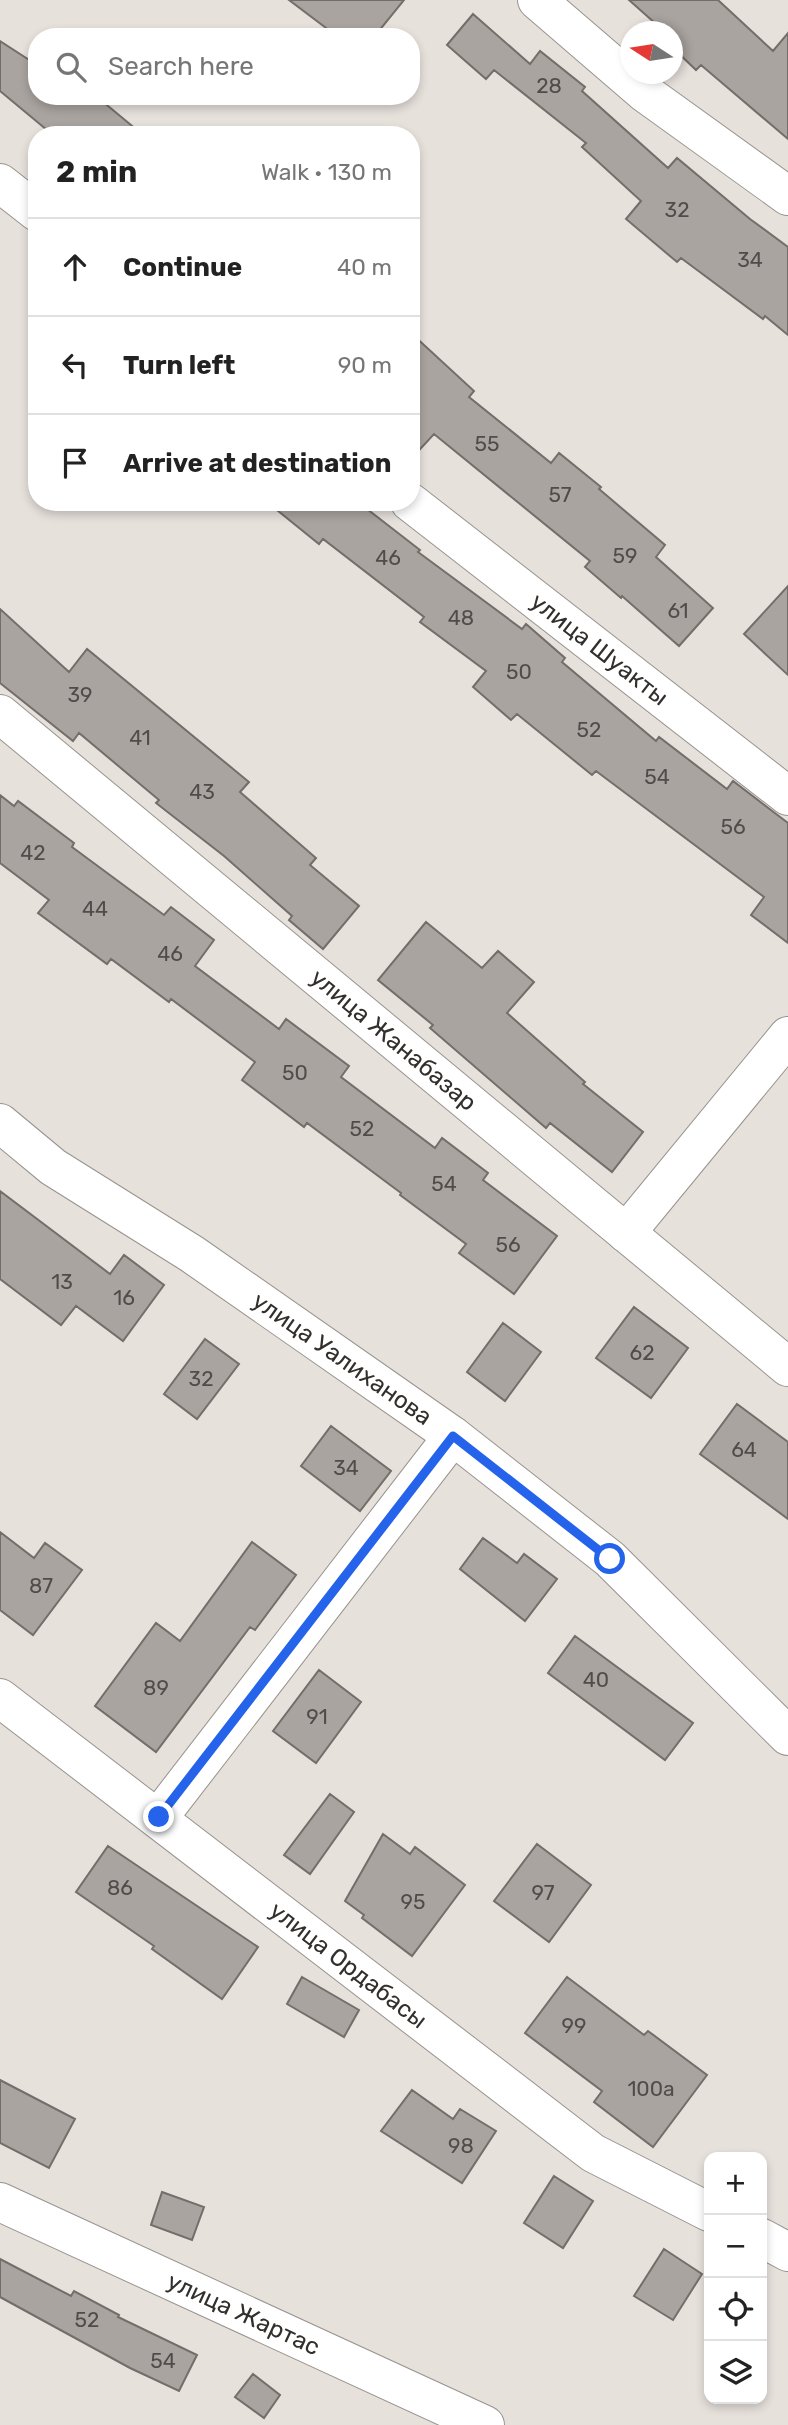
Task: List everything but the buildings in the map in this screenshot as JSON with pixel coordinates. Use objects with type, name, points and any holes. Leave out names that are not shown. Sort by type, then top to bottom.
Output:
[{"type":"street","points":[[537,0],[645,93],[788,196]]},
{"type":"street","points":[[0,183],[28,205]]},
{"type":"street","name":"улица Шуакты","points":[[420,510],[788,796]]},
{"type":"street","name":"улица Жанабазар","points":[[0,714],[788,1367]]},
{"type":"street","points":[[626,1233],[788,1036]]},
{"type":"street","name":"улица Уалиханова","points":[[0,1123],[53,1167],[192,1254],[453,1436],[610,1559],[788,1735]]},
{"type":"street","points":[[159,1817],[453,1436]]},
{"type":"street","name":"улица Ордабасы","points":[[0,1698],[159,1817],[593,2153],[704,2209]]},
{"type":"street","name":"улица Жартас","points":[[0,2202],[485,2425]]},
{"type":"street","points":[[767,2241],[788,2252]]},
{"type":"route","points":[[159,1817],[453,1436],[610,1559]]}]
